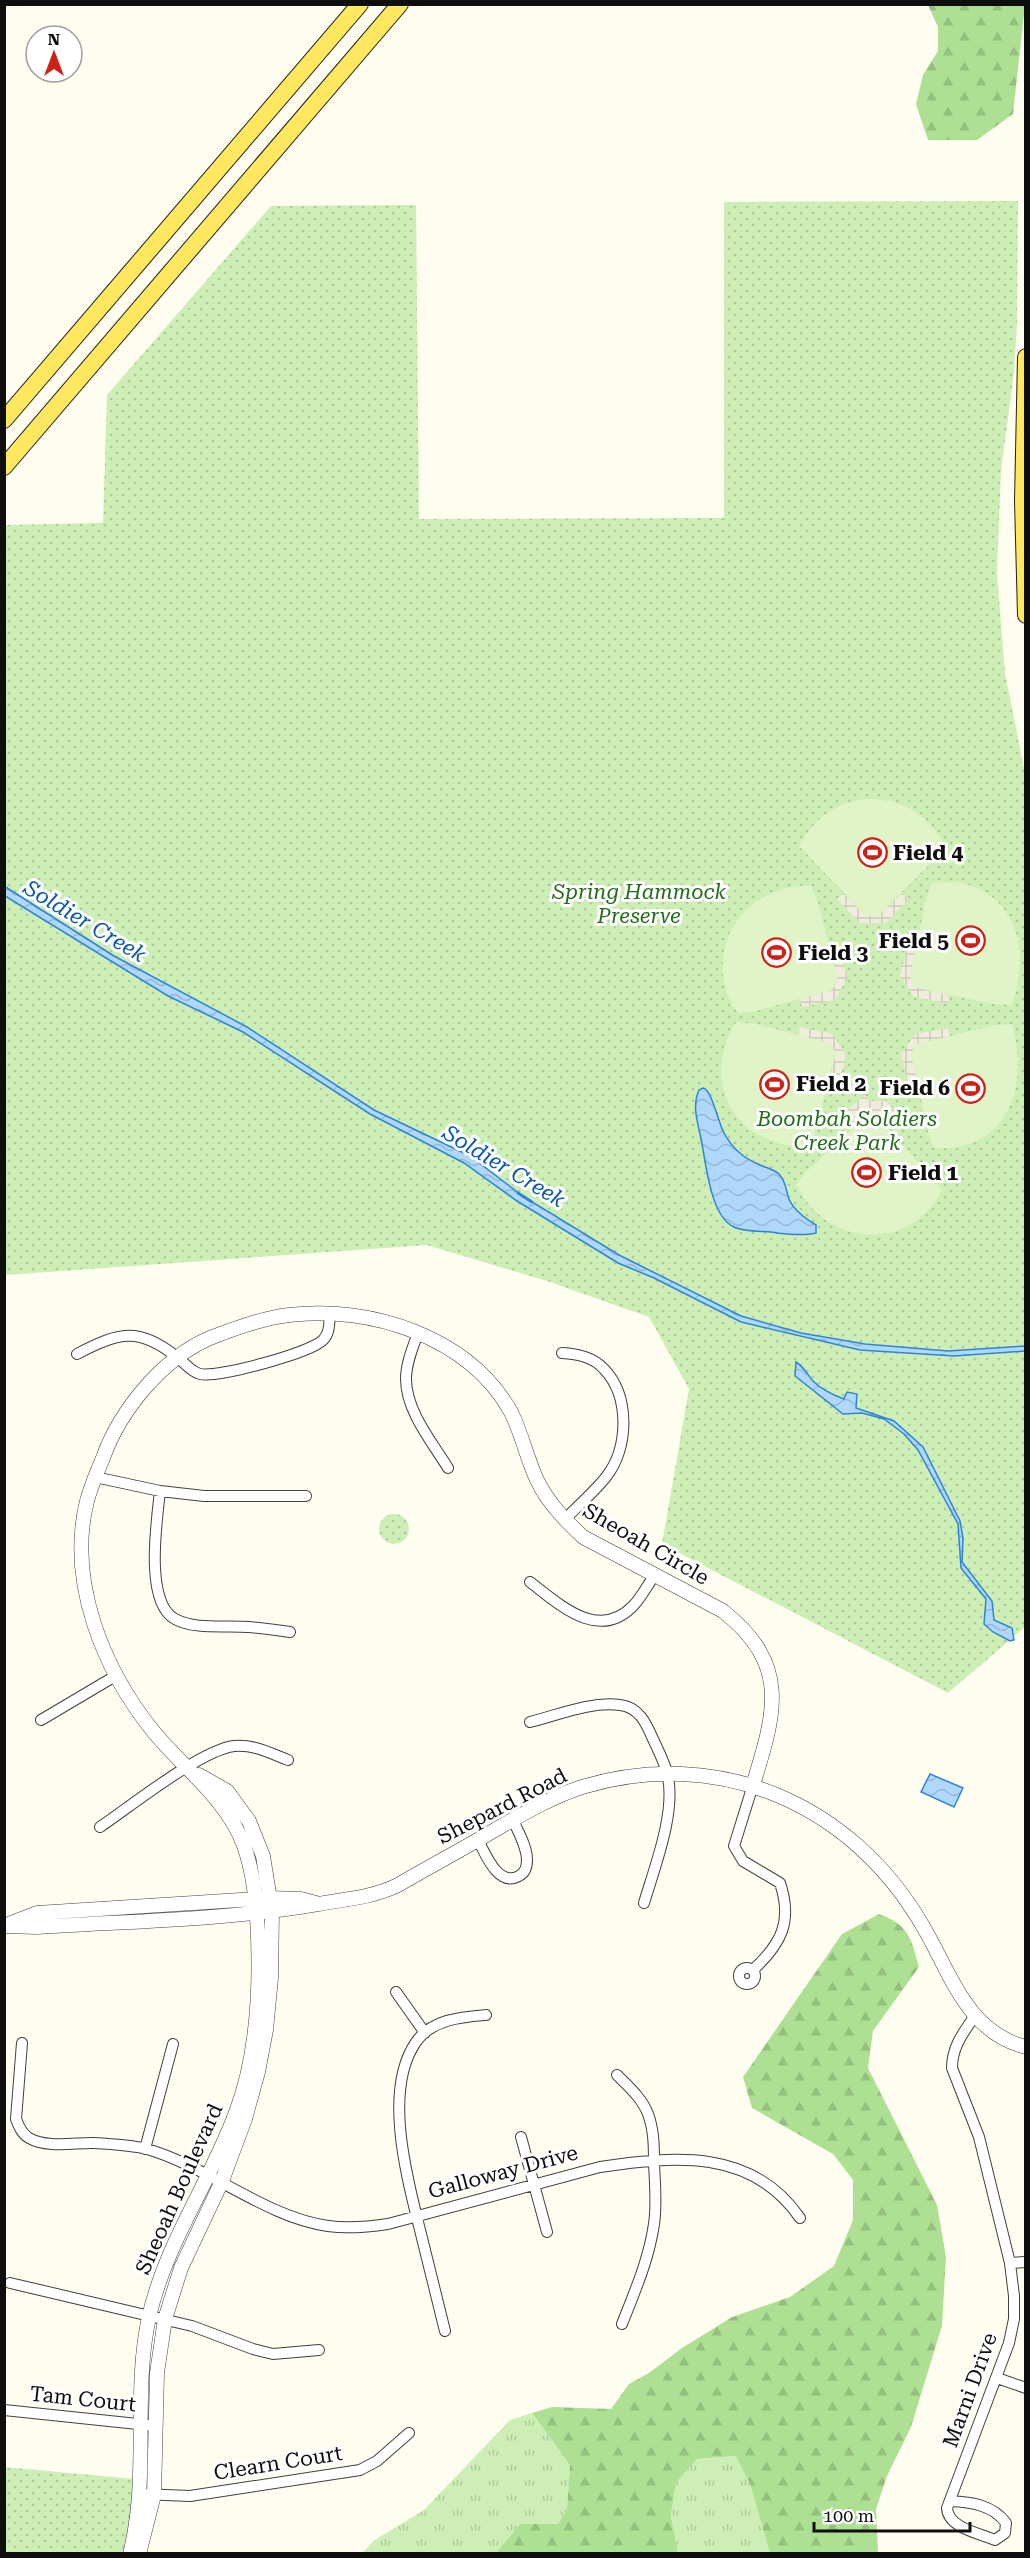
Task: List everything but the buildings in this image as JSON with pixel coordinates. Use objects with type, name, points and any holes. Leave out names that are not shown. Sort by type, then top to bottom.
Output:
[{"type":"main road","points":[[4,420],[360,4]]},
{"type":"main road","points":[[4,467],[400,4]]},
{"type":"main road","points":[[1026,357],[1024,501],[1026,615]]},
{"type":"street","name":"Sheoah Circle","points":[[256,1906],[248,1859],[236,1828],[187,1768],[152,1730],[117,1675],[97,1632],[87,1600],[84,1578],[84,1524],[87,1502],[108,1444],[137,1396],[178,1358],[202,1342],[283,1315],[330,1314],[372,1318],[418,1333],[454,1350],[476,1366],[494,1386],[512,1414],[538,1480],[564,1520],[583,1537],[723,1611],[741,1626],[760,1649],[768,1671],[772,1714],[753,1785]]},
{"type":"street","points":[[77,1354],[110,1338],[142,1336],[154,1340],[194,1372],[201,1374],[256,1366],[318,1344],[328,1333],[330,1314]]},
{"type":"street","points":[[418,1333],[407,1370],[408,1394],[419,1419],[448,1468]]},
{"type":"street","points":[[562,1353],[588,1357],[603,1367],[613,1379],[624,1417],[616,1459],[607,1476],[564,1520]]},
{"type":"street","points":[[95,1478],[160,1491],[204,1496],[306,1496]]},
{"type":"street","points":[[160,1491],[154,1560],[161,1599],[168,1614],[189,1624],[290,1632]]},
{"type":"street","points":[[530,1582],[573,1614],[588,1620],[600,1621],[624,1614],[634,1606],[654,1576]]},
{"type":"street","points":[[41,1720],[117,1675]]},
{"type":"street","points":[[530,1722],[603,1704],[622,1705],[634,1710],[645,1720],[668,1774],[669,1804],[644,1902]]},
{"type":"street","points":[[100,1827],[187,1768],[218,1750],[235,1746],[253,1747],[288,1760]]},
{"type":"street","name":"Sheoah Circle","points":[[187,1768],[227,1791],[249,1821],[263,1856],[272,1912]]},
{"type":"street","name":"Shepard Road","points":[[256,1906],[272,1912],[355,1900],[381,1893],[513,1820],[581,1788],[634,1776],[668,1774],[714,1777],[753,1785],[795,1802],[826,1820],[882,1867],[902,1892],[922,1924],[974,2016],[993,2033],[1014,2044],[1026,2047]]},
{"type":"street","points":[[753,1785],[734,1846],[743,1861],[763,1871],[780,1884],[785,1897],[782,1937],[767,1958],[753,1971]]},
{"type":"street","points":[[478,1840],[494,1868],[502,1876],[512,1878],[519,1876],[526,1870],[526,1852],[513,1820]]},
{"type":"street","name":"Shepard Road","points":[[4,1926],[38,1927],[256,1906],[270,1898],[302,1899],[318,1904]]},
{"type":"street","name":"Sheoah Boulevard","points":[[147,2494],[141,2426],[141,2372],[149,2315],[166,2263],[236,2114],[248,2069],[255,2027],[258,1977],[256,1906]]},
{"type":"street","name":"Sheoah Boulevard","points":[[136,2550],[157,2426],[157,2373],[165,2319],[181,2268],[222,2181],[248,2110],[258,2072],[266,2030],[271,1978],[272,1912]]},
{"type":"street","points":[[396,1992],[425,2033]]},
{"type":"street","points":[[445,2331],[406,2176],[400,2124],[403,2077],[416,2042],[425,2033],[449,2020],[486,2016]]},
{"type":"street","name":"Marni Drive","points":[[950,2501],[997,2378],[1009,2343],[1014,2319],[1010,2263],[979,2137],[952,2068],[952,2056],[957,2043],[974,2016]]},
{"type":"street","name":"Galloway Drive","points":[[22,2043],[16,2120],[20,2130],[27,2138],[39,2142],[105,2144],[145,2149],[208,2174],[280,2211],[329,2226],[363,2227],[388,2224],[600,2166],[701,2161],[728,2164],[751,2173],[772,2187],[788,2202],[800,2218]]},
{"type":"street","points":[[145,2149],[173,2044]]},
{"type":"street","points":[[617,2075],[638,2095],[648,2113],[652,2130],[654,2162],[654,2222],[650,2248],[622,2324]]},
{"type":"street","points":[[521,2137],[547,2232]]},
{"type":"street","points":[[1010,2263],[1026,2262]]},
{"type":"street","points":[[10,2283],[192,2326],[253,2349],[273,2354],[319,2350]]},
{"type":"street","points":[[997,2378],[1026,2388]]},
{"type":"street","name":"Tam Court","points":[[4,2410],[157,2426]]},
{"type":"street","name":"Clearn Court","points":[[147,2494],[190,2496],[219,2493],[360,2470],[377,2461],[409,2433]]},
{"type":"street","points":[[950,2501],[972,2504],[1000,2515],[1006,2523],[1005,2533],[995,2540],[954,2523],[947,2516],[950,2501]]},
{"type":"green space","points":[[928,5],[1025,5],[1013,114],[977,140],[928,140],[916,104],[923,75],[938,51],[938,27]]},
{"type":"green space","name":"Spring Hammock Preserve","points":[[1018,201],[1017,324],[1014,373],[1001,470],[997,573],[1005,673],[1026,778],[1025,1627],[948,1693],[662,1544],[689,1389],[649,1317],[547,1281],[427,1245],[5,1275],[4,525],[103,523],[107,395],[271,206],[416,205],[419,519],[724,518],[724,202]]},
{"type":"green space","name":"Field 4","points":[[868,799],[893,802],[913,810],[931,825],[946,846],[878,916],[866,916],[799,846],[805,836],[827,813],[846,803]]},
{"type":"green space","name":"Field 5","points":[[957,882],[978,889],[994,899],[1006,912],[1014,928],[1019,946],[1020,965],[1012,1005],[994,1004],[916,988],[910,978],[926,899],[932,883]]},
{"type":"green space","name":"Field 3","points":[[811,886],[818,903],[838,980],[832,990],[756,1011],[738,1013],[727,993],[723,970],[724,952],[737,920],[748,908],[777,891]]},
{"type":"green space","name":"Field 2","points":[[736,1022],[756,1024],[830,1043],[836,1053],[811,1147],[786,1145],[763,1138],[745,1125],[732,1109],[724,1090],[721,1069],[725,1046]]},
{"type":"green space","name":"Field 6","points":[[1012,1024],[1017,1048],[1018,1071],[1014,1093],[1007,1112],[996,1128],[980,1140],[959,1147],[934,1148],[928,1132],[911,1053],[917,1044],[995,1025]]},
{"type":"green space","name":"Field 1","points":[[867,1116],[878,1117],[942,1190],[928,1211],[910,1225],[889,1233],[868,1235],[847,1230],[827,1221],[809,1205],[796,1184],[808,1170]]},
{"type":"green space","points":[[394,1514],[405,1518],[409,1529],[405,1540],[394,1544],[383,1540],[379,1529],[383,1518]]},
{"type":"green space","points":[[879,1914],[903,1928],[911,1940],[919,1967],[873,2031],[868,2068],[937,2205],[946,2257],[942,2326],[911,2427],[887,2476],[876,2509],[878,2553],[770,2553],[750,2484],[736,2456],[697,2459],[676,2483],[671,2515],[678,2553],[496,2553],[520,2524],[558,2524],[567,2510],[570,2465],[532,2413],[552,2407],[611,2409],[629,2384],[649,2373],[682,2348],[732,2317],[790,2297],[834,2266],[853,2220],[853,2180],[833,2154],[752,2108],[743,2077],[842,1934]]},
{"type":"green space","points":[[532,2413],[570,2465],[567,2510],[559,2524],[520,2524],[496,2553],[362,2554],[373,2541],[424,2510],[510,2420]]},
{"type":"green space","points":[[737,2456],[750,2484],[770,2553],[678,2553],[671,2515],[676,2483],[697,2459]]},
{"type":"green space","points":[[4,2467],[135,2479],[135,2493],[124,2553],[5,2553]]},
{"type":"shaded area","points":[[843,893],[866,916],[878,916],[902,893],[909,899],[886,923],[860,923],[837,899]]},
{"type":"shaded area","points":[[908,944],[916,945],[910,978],[915,987],[949,995],[947,1003],[914,997],[900,976]]},
{"type":"shaded area","points":[[838,946],[848,978],[835,1000],[802,1007],[800,999],[832,990],[838,980],[830,948]]},
{"type":"shaded area","points":[[800,1027],[833,1034],[846,1056],[837,1088],[828,1086],[836,1053],[830,1043],[798,1035]]},
{"type":"shaded area","points":[[948,1028],[950,1036],[917,1044],[911,1053],[918,1086],[910,1088],[901,1055],[915,1034]]},
{"type":"shaded area","points":[[867,1096],[868,1101],[886,1101],[902,1119],[891,1130],[878,1117],[867,1116],[854,1128],[842,1115],[862,1097]]},
{"type":"water","points":[[4,886],[114,956],[247,1027],[374,1110],[470,1156],[524,1197],[619,1255],[741,1316],[801,1333],[865,1344],[948,1351],[1025,1346],[1025,1351],[954,1356],[860,1350],[741,1322],[654,1278],[618,1263],[517,1201],[464,1163],[370,1114],[243,1032],[168,996],[5,896]]},
{"type":"water","points":[[703,1088],[709,1094],[724,1133],[730,1142],[747,1158],[779,1174],[791,1203],[816,1225],[816,1233],[747,1231],[738,1229],[726,1221],[720,1213],[711,1190],[696,1117],[697,1097],[699,1090]]},
{"type":"water","points":[[796,1362],[823,1389],[844,1399],[847,1392],[857,1394],[856,1408],[894,1421],[923,1447],[960,1521],[963,1538],[962,1562],[992,1601],[994,1620],[1012,1628],[1014,1640],[1010,1641],[993,1632],[984,1624],[986,1599],[961,1568],[958,1524],[918,1450],[904,1434],[884,1419],[862,1413],[843,1414],[795,1376]]},
{"type":"water","points":[[930,1774],[963,1788],[954,1807],[921,1792]]},
{"type":"waterway","name":"Soldier Creek","points":[[518,1193],[532,1202]]},
{"type":"place","name":"Field 4","points":[[872,853]]},
{"type":"place","name":"Field 5","points":[[970,941]]},
{"type":"place","name":"Field 3","points":[[777,953]]},
{"type":"place","name":"Field 2","points":[[775,1084]]},
{"type":"place","name":"Field 6","points":[[971,1088]]},
{"type":"place","name":"Field 1","points":[[867,1173]]},
{"type":"park label","name":"Boombah Soldiers Creek Park","points":[[847,1131]]}]
